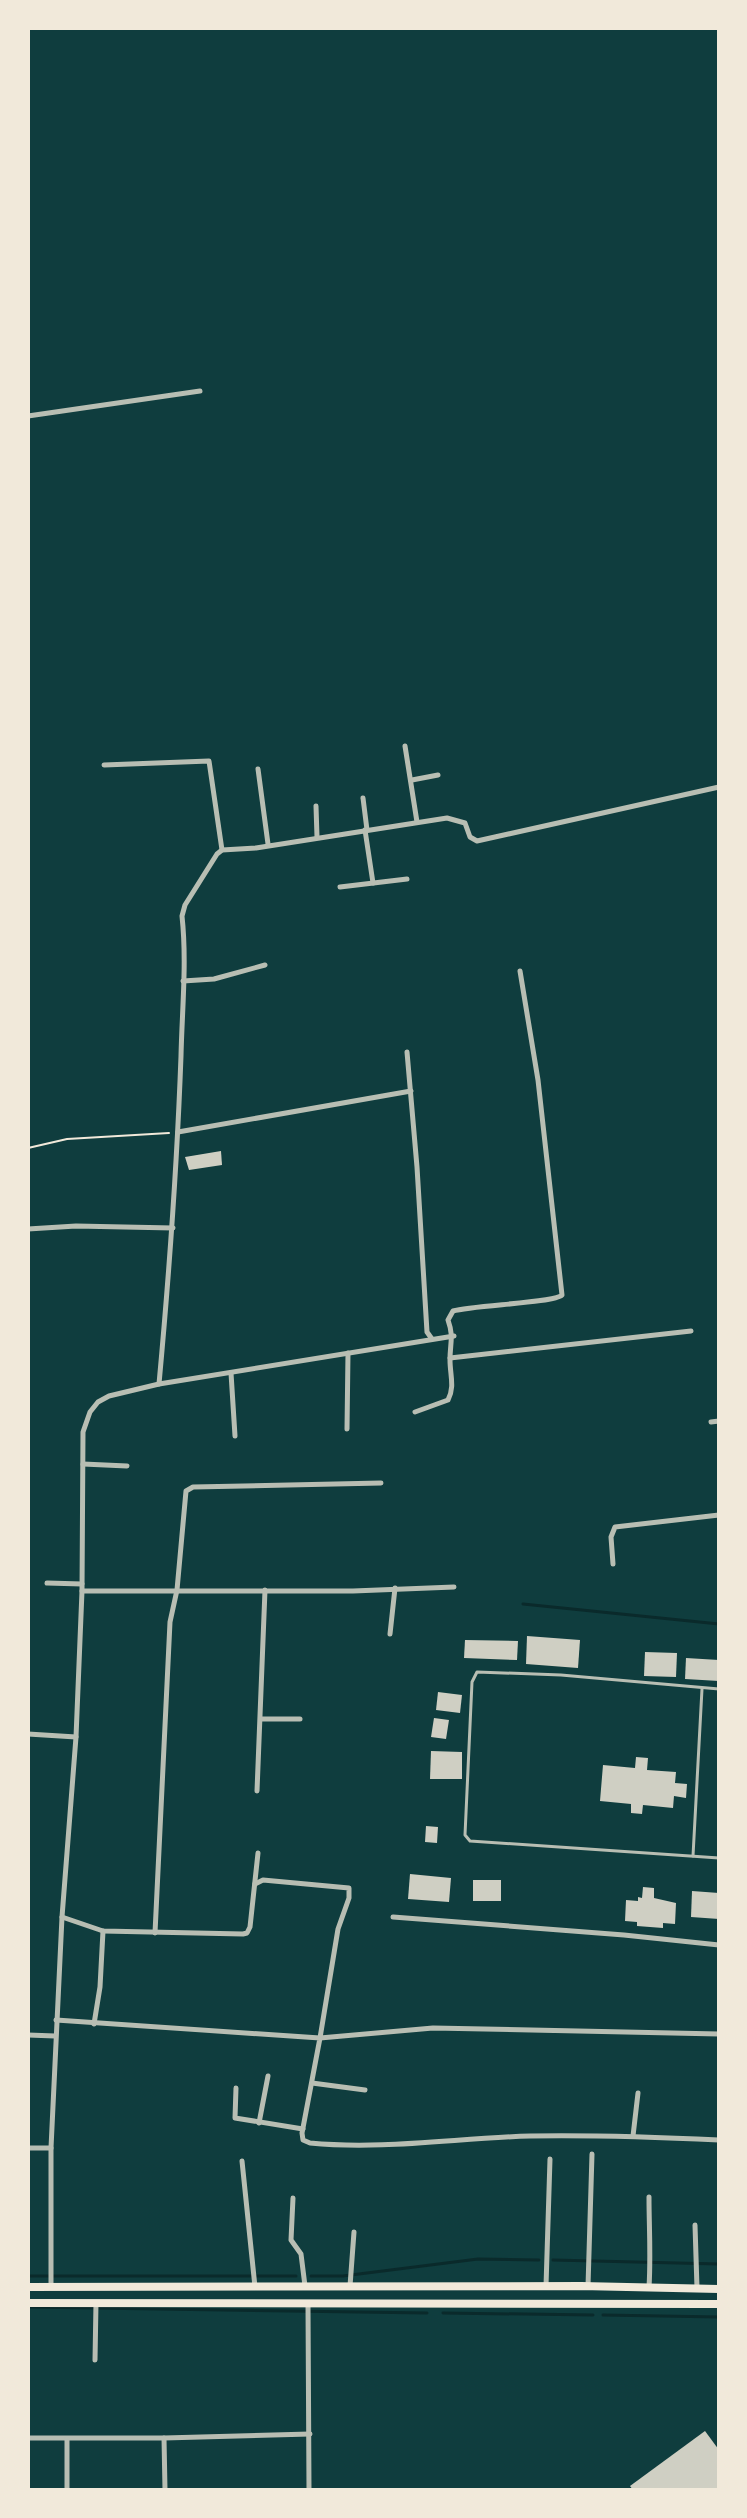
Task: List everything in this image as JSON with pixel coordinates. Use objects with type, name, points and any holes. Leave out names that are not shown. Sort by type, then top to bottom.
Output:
[{"type":"main road","points":[[28,2287],[719,2289]]},
{"type":"main road","points":[[182,2303],[183,2288]]},
{"type":"main road","points":[[28,2303],[719,2304]]},
{"type":"street","points":[[28,416],[200,391]]},
{"type":"street","points":[[405,746],[417,822]]},
{"type":"street","points":[[104,765],[209,761],[222,850]]},
{"type":"street","points":[[258,769],[268,844]]},
{"type":"street","points":[[412,780],[438,775]]},
{"type":"street","points":[[159,1384],[178,1132],[182,916],[211,860],[222,850],[256,848],[454,819],[465,823],[470,837],[477,841],[719,787]]},
{"type":"street","points":[[363,798],[373,883]]},
{"type":"street","points":[[316,806],[317,837]]},
{"type":"street","points":[[340,887],[407,879]]},
{"type":"street","points":[[183,981],[214,979],[265,965]]},
{"type":"street","points":[[415,1412],[448,1400],[453,1389],[450,1358],[454,1336],[448,1320],[450,1313],[557,1300],[562,1295],[538,1080],[520,971]]},
{"type":"street","points":[[407,1052],[427,1332],[432,1339]]},
{"type":"street","points":[[178,1132],[411,1091]]},
{"type":"street","points":[[28,1229],[76,1226],[173,1228]]},
{"type":"street","points":[[450,1358],[691,1331]]},
{"type":"street","points":[[51,2288],[55,2036],[76,1737],[85,1425],[98,1402],[109,1396],[159,1384],[454,1336]]},
{"type":"street","points":[[347,1429],[348,1353]]},
{"type":"street","points":[[231,1373],[235,1436]]},
{"type":"street","points":[[711,1422],[719,1421]]},
{"type":"street","points":[[83,1464],[127,1466]]},
{"type":"street","points":[[155,1933],[170,1622],[177,1590],[185,1496],[190,1487],[381,1483]]},
{"type":"street","points":[[613,1564],[611,1537],[615,1527],[719,1515]]},
{"type":"street","points":[[47,1583],[82,1588],[177,1590],[454,1587]]},
{"type":"street","points":[[390,1634],[395,1588]]},
{"type":"street","points":[[257,1791],[265,1590]]},
{"type":"street","points":[[262,1721],[300,1719]]},
{"type":"street","points":[[28,1734],[76,1737]]},
{"type":"street","points":[[62,1917],[103,1931],[247,1933],[258,1853]]},
{"type":"street","points":[[255,1884],[263,1880],[349,1888],[349,1898],[338,1929],[303,2129],[305,2142],[324,2144],[531,2136],[719,2140]]},
{"type":"street","points":[[393,1917],[719,1945]]},
{"type":"street","points":[[94,2024],[100,1987],[103,1931]]},
{"type":"street","points":[[56,2020],[320,2038],[433,2028],[719,2034]]},
{"type":"street","points":[[28,2035],[55,2036]]},
{"type":"street","points":[[259,2123],[268,2076]]},
{"type":"street","points":[[312,2083],[365,2090]]},
{"type":"street","points":[[236,2088],[235,2118],[303,2129]]},
{"type":"street","points":[[633,2136],[638,2093]]},
{"type":"street","points":[[28,2148],[51,2148]]},
{"type":"street","points":[[588,2287],[592,2154]]},
{"type":"street","points":[[546,2287],[550,2159]]},
{"type":"street","points":[[242,2161],[255,2288]]},
{"type":"street","points":[[649,2197],[652,2242],[649,2288]]},
{"type":"street","points":[[293,2198],[291,2240],[301,2254],[305,2287]]},
{"type":"street","points":[[695,2225],[697,2288]]},
{"type":"street","points":[[350,2287],[354,2232]]},
{"type":"street","points":[[95,2360],[96,2302]]},
{"type":"street","points":[[308,2305],[309,2490]]},
{"type":"street","points":[[28,2438],[310,2434]]},
{"type":"street","points":[[164,2438],[165,2490]]},
{"type":"street","points":[[67,2439],[67,2490]]},
{"type":"lane","points":[[719,1689],[479,1671],[472,1682],[465,1835],[468,1840],[719,1858]]},
{"type":"lane","points":[[693,1856],[702,1689]]},
{"type":"path","points":[[28,1148],[67,1139],[178,1132]]},
{"type":"building","points":[[221,1151],[222,1165],[189,1170],[185,1157]]},
{"type":"building","points":[[527,1636],[580,1640],[578,1668],[526,1664]]},
{"type":"building","points":[[465,1640],[518,1641],[517,1660],[464,1658]]},
{"type":"building","points":[[645,1652],[677,1653],[676,1677],[644,1676]]},
{"type":"building","points":[[686,1658],[719,1660],[719,1681],[685,1679]]},
{"type":"building","points":[[438,1692],[462,1695],[460,1713],[436,1710]]},
{"type":"building","points":[[434,1718],[449,1720],[446,1739],[431,1737]]},
{"type":"building","points":[[431,1751],[462,1752],[462,1779],[430,1779]]},
{"type":"building","points":[[636,1757],[648,1758],[647,1770],[676,1772],[675,1783],[687,1784],[686,1798],[674,1796],[673,1808],[643,1805],[642,1814],[631,1813],[631,1804],[600,1801],[603,1765],[635,1768]]},
{"type":"building","points":[[426,1826],[438,1827],[437,1843],[425,1842]]},
{"type":"building","points":[[410,1874],[451,1878],[449,1902],[408,1899]]},
{"type":"building","points":[[473,1880],[501,1880],[501,1901],[473,1901]]},
{"type":"building","points":[[643,1887],[654,1888],[654,1898],[676,1903],[675,1924],[663,1923],[663,1928],[637,1926],[637,1922],[625,1921],[626,1900],[638,1901],[638,1897],[642,1898]]},
{"type":"building","points":[[692,1891],[719,1893],[719,1919],[691,1917]]},
{"type":"building","points":[[705,2431],[719,2450],[719,2490],[633,2490],[630,2486]]},
{"type":"waterway","points":[[523,1604],[719,1624]]},
{"type":"waterway","points":[[311,2276],[343,2276],[478,2259],[539,2260]]},
{"type":"waterway","points":[[553,2260],[719,2264]]},
{"type":"waterway","points":[[28,2276],[296,2276]]},
{"type":"waterway","points":[[28,2307],[427,2313]]},
{"type":"waterway","points":[[443,2313],[593,2315]]},
{"type":"waterway","points":[[603,2315],[719,2317]]}]
